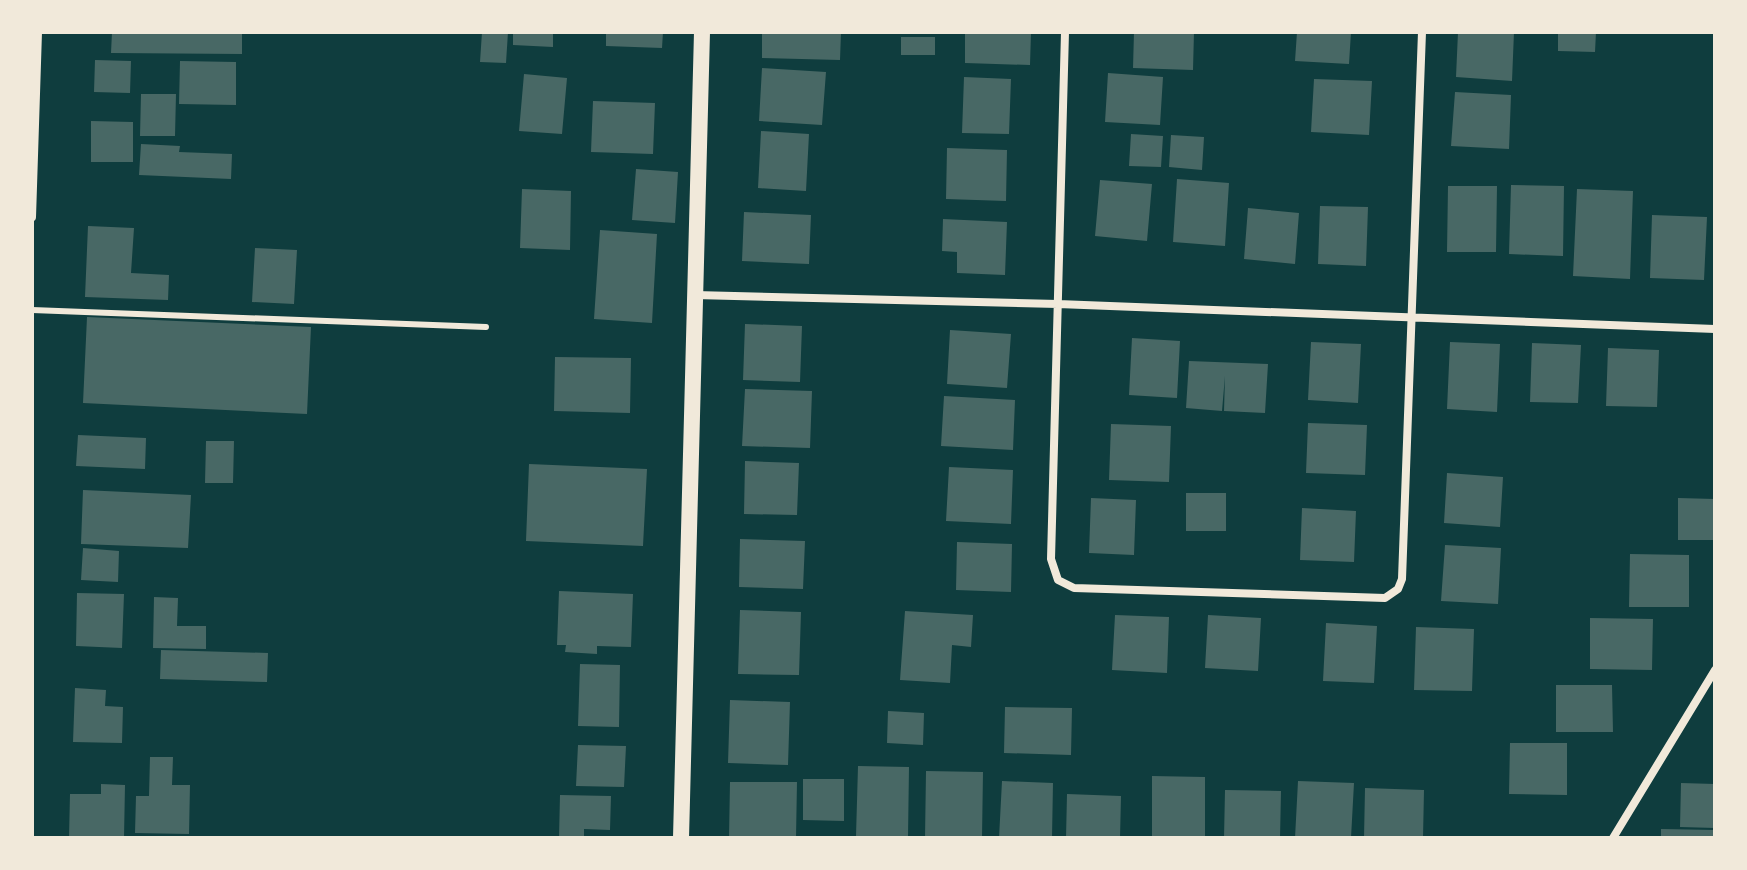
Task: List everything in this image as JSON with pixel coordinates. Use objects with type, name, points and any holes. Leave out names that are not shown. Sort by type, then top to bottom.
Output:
[{"type":"main road","points":[[681,838],[702,32]]},
{"type":"street","points":[[32,217],[34,58],[38,32]]},
{"type":"street","points":[[1065,32],[1051,559],[1058,580],[1074,588],[1385,598],[1398,589],[1402,579],[1422,32]]},
{"type":"street","points":[[695,295],[1058,304],[1715,329]]},
{"type":"street","points":[[1613,838],[1715,670]]},
{"type":"lane","points":[[32,310],[486,327]]},
{"type":"building","points":[[112,32],[242,32],[242,54],[111,53]]},
{"type":"building","points":[[482,32],[508,32],[506,63],[480,62]]},
{"type":"building","points":[[513,32],[553,32],[553,47],[513,45]]},
{"type":"building","points":[[606,32],[663,32],[662,48],[606,46]]},
{"type":"building","points":[[762,32],[841,32],[840,60],[762,58]]},
{"type":"building","points":[[965,32],[1031,32],[1030,65],[965,63]]},
{"type":"building","points":[[1134,32],[1194,32],[1193,70],[1133,68]]},
{"type":"building","points":[[1297,32],[1351,32],[1349,64],[1295,61]]},
{"type":"building","points":[[1458,32],[1514,32],[1512,81],[1456,77]]},
{"type":"building","points":[[1558,32],[1596,32],[1595,52],[1558,51]]},
{"type":"building","points":[[901,37],[935,37],[935,55],[901,55]]},
{"type":"building","points":[[95,60],[131,61],[130,93],[94,92]]},
{"type":"building","points":[[180,61],[236,62],[236,105],[179,104]]},
{"type":"building","points":[[762,68],[826,72],[822,125],[759,121]]},
{"type":"building","points":[[1108,73],[1163,77],[1160,125],[1105,122]]},
{"type":"building","points":[[524,74],[567,78],[562,134],[519,131]]},
{"type":"building","points":[[964,77],[1011,79],[1009,134],[962,133]]},
{"type":"building","points":[[1314,79],[1372,81],[1369,135],[1311,132]]},
{"type":"building","points":[[1455,92],[1511,95],[1509,149],[1451,146]]},
{"type":"building","points":[[141,94],[176,94],[175,136],[140,136]]},
{"type":"building","points":[[593,101],[655,103],[653,154],[591,152]]},
{"type":"building","points":[[91,121],[133,122],[133,162],[91,162]]},
{"type":"building","points":[[761,131],[809,134],[806,191],[758,188]]},
{"type":"building","points":[[1131,134],[1163,136],[1161,167],[1129,166]]},
{"type":"building","points":[[1171,135],[1204,137],[1202,170],[1169,167]]},
{"type":"building","points":[[141,144],[180,146],[179,152],[232,154],[231,179],[139,175]]},
{"type":"building","points":[[947,148],[1007,150],[1006,201],[946,199]]},
{"type":"building","points":[[636,169],[678,172],[675,223],[632,220]]},
{"type":"building","points":[[1177,179],[1229,183],[1225,246],[1173,242]]},
{"type":"building","points":[[1100,180],[1152,184],[1147,241],[1095,236]]},
{"type":"building","points":[[1511,185],[1564,186],[1563,256],[1509,254]]},
{"type":"building","points":[[1448,186],[1497,186],[1496,252],[1447,252]]},
{"type":"building","points":[[522,189],[571,191],[570,250],[520,248]]},
{"type":"building","points":[[1577,189],[1633,191],[1630,279],[1573,276]]},
{"type":"building","points":[[1320,206],[1368,207],[1366,266],[1318,264]]},
{"type":"building","points":[[1248,208],[1299,213],[1295,264],[1244,259]]},
{"type":"building","points":[[744,212],[811,215],[809,264],[742,261]]},
{"type":"building","points":[[1652,215],[1707,217],[1704,280],[1650,278]]},
{"type":"building","points":[[943,219],[1007,222],[1005,275],[957,273],[957,252],[942,251]]},
{"type":"building","points":[[88,226],[134,228],[131,273],[169,275],[168,300],[85,297]]},
{"type":"building","points":[[600,230],[657,234],[652,323],[594,319]]},
{"type":"building","points":[[255,248],[297,250],[294,304],[252,302]]},
{"type":"building","points":[[87,317],[311,327],[307,414],[83,403]]},
{"type":"building","points":[[745,324],[802,326],[800,382],[743,380]]},
{"type":"building","points":[[950,330],[1011,334],[1007,388],[947,384]]},
{"type":"building","points":[[1132,338],[1180,341],[1177,398],[1129,395]]},
{"type":"building","points":[[1311,342],[1361,344],[1358,403],[1308,400]]},
{"type":"building","points":[[1450,342],[1500,344],[1497,412],[1447,409]]},
{"type":"building","points":[[1532,343],[1581,345],[1578,403],[1530,402]]},
{"type":"building","points":[[1608,348],[1659,350],[1657,407],[1606,406]]},
{"type":"building","points":[[555,357],[631,358],[630,413],[554,411]]},
{"type":"building","points":[[1189,361],[1268,364],[1265,413],[1224,411],[1225,376],[1222,411],[1186,408]]},
{"type":"building","points":[[745,389],[812,391],[810,448],[742,446]]},
{"type":"building","points":[[944,396],[1015,400],[1013,450],[941,446]]},
{"type":"building","points":[[1308,423],[1367,425],[1365,475],[1306,473]]},
{"type":"building","points":[[1111,424],[1171,426],[1169,482],[1109,480]]},
{"type":"building","points":[[78,435],[146,438],[145,469],[76,466]]},
{"type":"building","points":[[206,441],[234,441],[233,483],[205,483]]},
{"type":"building","points":[[745,461],[799,463],[797,515],[744,514]]},
{"type":"building","points":[[529,464],[647,469],[643,546],[526,541]]},
{"type":"building","points":[[949,467],[1013,470],[1011,524],[946,521]]},
{"type":"building","points":[[1447,473],[1503,477],[1500,527],[1444,523]]},
{"type":"building","points":[[83,490],[191,495],[188,548],[81,544]]},
{"type":"building","points":[[1186,493],[1226,493],[1226,531],[1186,531]]},
{"type":"building","points":[[1091,498],[1136,500],[1134,555],[1089,553]]},
{"type":"building","points":[[1678,498],[1715,499],[1715,540],[1678,540]]},
{"type":"building","points":[[1302,508],[1356,511],[1354,562],[1300,560]]},
{"type":"building","points":[[740,539],[805,541],[803,589],[739,587]]},
{"type":"building","points":[[957,542],[1012,544],[1011,592],[956,590]]},
{"type":"building","points":[[1445,545],[1501,548],[1498,604],[1441,601]]},
{"type":"building","points":[[83,548],[119,551],[118,582],[81,580]]},
{"type":"building","points":[[1630,554],[1689,555],[1689,607],[1629,607]]},
{"type":"building","points":[[559,591],[633,594],[631,647],[597,646],[597,654],[565,652],[566,645],[557,645]]},
{"type":"building","points":[[77,593],[124,594],[122,648],[76,646]]},
{"type":"building","points":[[154,597],[178,598],[177,626],[206,626],[206,649],[153,648]]},
{"type":"building","points":[[740,610],[801,612],[799,675],[738,674]]},
{"type":"building","points":[[905,611],[973,615],[971,647],[952,645],[950,683],[900,680]]},
{"type":"building","points":[[1115,615],[1169,617],[1167,673],[1112,670]]},
{"type":"building","points":[[1208,615],[1261,618],[1258,671],[1205,668]]},
{"type":"building","points":[[1590,618],[1653,619],[1652,670],[1590,669]]},
{"type":"building","points":[[1326,623],[1377,626],[1374,683],[1323,681]]},
{"type":"building","points":[[1416,627],[1474,629],[1472,691],[1414,690]]},
{"type":"building","points":[[161,650],[268,653],[267,682],[160,679]]},
{"type":"building","points":[[580,664],[620,665],[619,727],[578,726]]},
{"type":"building","points":[[1556,685],[1612,685],[1613,732],[1556,732]]},
{"type":"building","points":[[75,688],[106,690],[105,706],[123,707],[122,743],[73,742]]},
{"type":"building","points":[[730,700],[790,702],[788,765],[728,763]]},
{"type":"building","points":[[1005,707],[1072,708],[1071,755],[1004,753]]},
{"type":"building","points":[[888,711],[924,713],[923,745],[887,743]]},
{"type":"building","points":[[1510,743],[1567,743],[1567,795],[1509,794]]},
{"type":"building","points":[[578,745],[626,746],[624,787],[576,786]]},
{"type":"building","points":[[150,757],[173,757],[172,785],[190,785],[189,834],[135,833],[136,796],[149,796]]},
{"type":"building","points":[[858,766],[909,767],[908,837],[856,836]]},
{"type":"building","points":[[926,771],[983,772],[982,838],[925,838]]},
{"type":"building","points":[[1152,776],[1205,777],[1205,838],[1152,838]]},
{"type":"building","points":[[803,779],[844,779],[844,821],[803,820]]},
{"type":"building","points":[[1002,781],[1053,783],[1052,838],[999,838]]},
{"type":"building","points":[[1298,781],[1354,783],[1351,838],[1295,838]]},
{"type":"building","points":[[730,782],[797,782],[796,838],[729,838]]},
{"type":"building","points":[[1681,783],[1715,784],[1715,828],[1680,827]]},
{"type":"building","points":[[101,784],[125,785],[124,838],[69,838],[70,794],[101,794]]},
{"type":"building","points":[[1365,788],[1424,790],[1423,838],[1364,838]]},
{"type":"building","points":[[1225,790],[1281,791],[1280,838],[1224,838]]},
{"type":"building","points":[[1067,794],[1121,796],[1120,838],[1066,838]]},
{"type":"building","points":[[560,795],[611,796],[610,830],[584,829],[584,838],[559,838]]},
{"type":"building","points":[[1661,829],[1715,830],[1715,838],[1661,838]]}]
